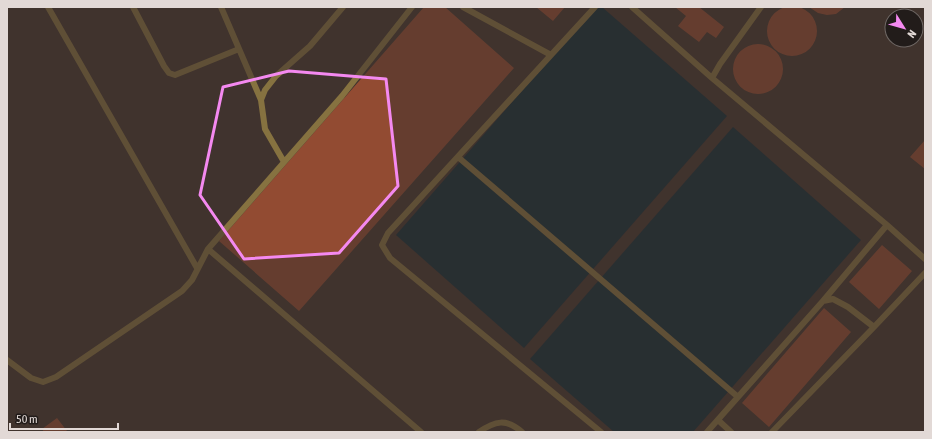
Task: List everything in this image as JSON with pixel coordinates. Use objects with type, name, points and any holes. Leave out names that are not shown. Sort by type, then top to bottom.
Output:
[{"type":"lane","points":[[48,7],[197,268]]},
{"type":"lane","points":[[133,7],[169,73],[175,75],[239,49]]},
{"type":"lane","points":[[221,7],[261,100],[265,129],[284,162]]},
{"type":"lane","points":[[261,100],[265,90],[276,76],[310,46],[343,7]]},
{"type":"lane","points":[[7,360],[31,378],[43,382],[56,377],[182,291],[192,280],[208,249],[342,96],[412,7]]},
{"type":"lane","points":[[463,7],[551,55]]},
{"type":"lane","points":[[594,7],[388,233],[382,244],[390,258],[601,432]]},
{"type":"lane","points":[[632,7],[712,78],[925,258]]},
{"type":"lane","points":[[712,78],[720,64],[761,7]]},
{"type":"lane","points":[[458,157],[738,397]]},
{"type":"lane","points":[[707,432],[823,301],[887,225]]},
{"type":"lane","points":[[208,249],[421,432]]},
{"type":"lane","points":[[772,432],[874,328],[925,273]]},
{"type":"lane","points":[[823,301],[833,299],[848,307],[874,328]]},
{"type":"lane","points":[[718,420],[731,432]]},
{"type":"lane","points":[[479,432],[492,424],[502,422],[517,428],[522,432]]},
{"type":"highlighted area","points":[[289,71],[386,79],[398,186],[339,253],[244,259],[200,195],[223,87]]},
{"type":"water","points":[[595,7],[602,7],[727,116],[524,348],[396,235]]},
{"type":"water","points":[[733,127],[861,240],[693,432],[614,432],[530,359]]},
{"type":"building","points":[[792,6],[802,8],[810,13],[815,21],[817,31],[815,41],[810,49],[802,54],[792,56],[782,54],[774,49],[769,41],[767,31],[769,21],[774,13],[782,8]]},
{"type":"building","points":[[424,7],[445,7],[514,68],[299,311],[219,241]]},
{"type":"building","points":[[536,7],[565,7],[553,21]]},
{"type":"building","points":[[675,7],[699,7],[724,27],[716,38],[707,32],[699,42],[678,26],[686,16]]},
{"type":"building","points":[[809,7],[845,7],[836,14],[827,15],[818,13]]},
{"type":"building","points":[[753,44],[763,44],[776,51],[783,64],[783,74],[776,87],[763,94],[753,94],[744,90],[737,83],[733,74],[733,64],[737,55],[744,48]]},
{"type":"building","points":[[925,140],[925,169],[910,157]]},
{"type":"building","points":[[882,245],[912,271],[879,309],[849,282]]},
{"type":"building","points":[[824,308],[851,332],[769,427],[742,403]]},
{"type":"building","points":[[57,418],[67,431],[44,432],[42,429]]}]
